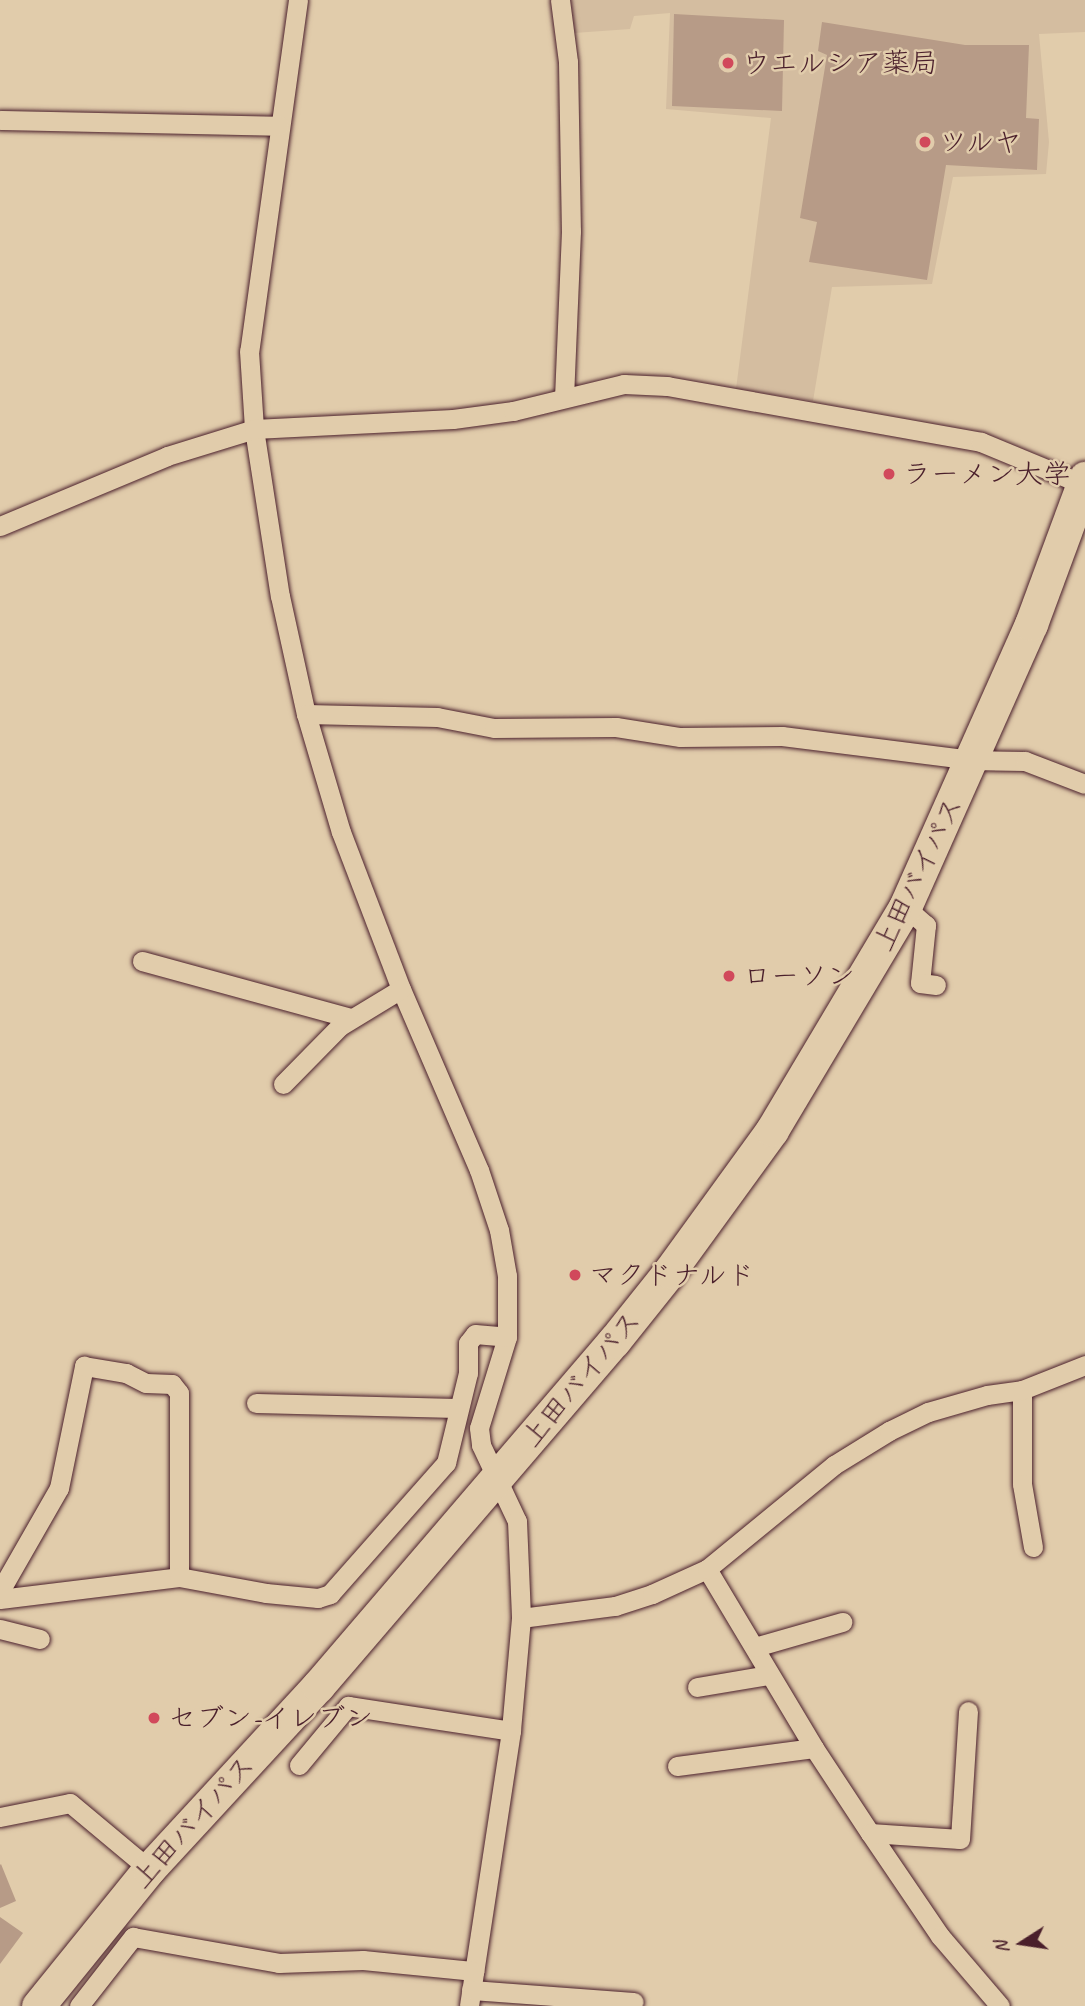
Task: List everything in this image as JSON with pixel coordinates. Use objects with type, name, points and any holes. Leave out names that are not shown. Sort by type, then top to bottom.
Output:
[{"type":"highway","name":"上田バイパス","points":[[38,2006],[149,1869],[318,1686],[497,1479],[669,1272],[722,1202],[817,1060],[905,907],[973,760],[1084,482]]},
{"type":"street","points":[[298,0],[249,351],[254,429],[280,596],[306,714],[341,832],[401,989],[495,1214],[507,1276],[507,1336],[479,1427],[481,1445],[517,1521],[521,1618],[512,1731],[471,1989]]},
{"type":"street","points":[[560,0],[568,62],[571,231],[564,396]]},
{"type":"street","points":[[0,120],[279,125]]},
{"type":"street","points":[[0,526],[167,456],[254,429],[453,419],[513,411],[564,396],[624,384],[667,386],[981,442],[1084,482]]},
{"type":"street","points":[[306,714],[437,717],[494,728],[615,727],[680,737],[782,736],[973,760],[1025,761],[1085,784]]},
{"type":"street","points":[[905,907],[926,925],[920,983],[936,985]]},
{"type":"street","points":[[142,961],[351,1018]]},
{"type":"street","points":[[284,1084],[351,1018],[401,989]]},
{"type":"street","points":[[0,1599],[179,1577],[266,1593],[318,1598],[330,1594],[446,1463],[457,1408],[468,1373],[468,1343],[475,1334],[507,1336]]},
{"type":"street","points":[[521,1618],[615,1606],[707,1569],[834,1465],[889,1431],[929,1412],[1022,1390],[1085,1365]]},
{"type":"street","points":[[0,1591],[58,1488],[84,1366],[126,1373],[146,1383],[172,1384],[179,1392],[179,1577]]},
{"type":"street","points":[[1022,1390],[1022,1484],[1033,1547]]},
{"type":"street","points":[[256,1403],[457,1408]]},
{"type":"street","points":[[707,1569],[814,1748],[870,1833],[940,1936],[1000,2006]]},
{"type":"street","points":[[755,1647],[842,1622]]},
{"type":"street","points":[[0,1629],[40,1639]]},
{"type":"street","points":[[697,1687],[769,1675]]},
{"type":"street","points":[[318,1686],[348,1706],[512,1731]]},
{"type":"street","points":[[299,1765],[348,1706]]},
{"type":"street","points":[[870,1833],[960,1839],[968,1711]]},
{"type":"street","points":[[677,1766],[814,1748]]},
{"type":"street","points":[[0,1817],[70,1803],[149,1869]]},
{"type":"street","points":[[79,2006],[133,1937],[279,1963],[363,1960],[471,1989],[634,2002]]},
{"type":"shaded area","points":[[569,0],[1085,0],[1085,32],[1039,34],[1049,142],[1046,174],[953,177],[932,284],[832,287],[813,401],[736,389],[771,118],[666,109],[670,13],[634,16],[630,29],[574,33]]},
{"type":"building","name":"ウエルシア薬局","points":[[674,14],[784,20],[782,111],[672,106]]},
{"type":"building","name":"ツルヤ","points":[[822,22],[965,45],[1029,45],[1026,118],[1039,119],[1037,170],[946,165],[927,280],[809,262],[817,222],[800,218],[827,55],[818,51]]},
{"type":"building","points":[[0,1865],[16,1901],[0,1908]]},
{"type":"building","points":[[0,1917],[23,1933],[0,1964]]},
{"type":"place","name":"ウエルシア薬局","points":[[728,63]]},
{"type":"place","name":"ツルヤ","points":[[925,142]]},
{"type":"place","name":"ラーメン大学","points":[[889,474]]},
{"type":"place","name":"ローソン","points":[[729,976]]},
{"type":"place","name":"マクドナルド","points":[[575,1275]]},
{"type":"place","name":"セブン-イレブン","points":[[154,1718]]}]
